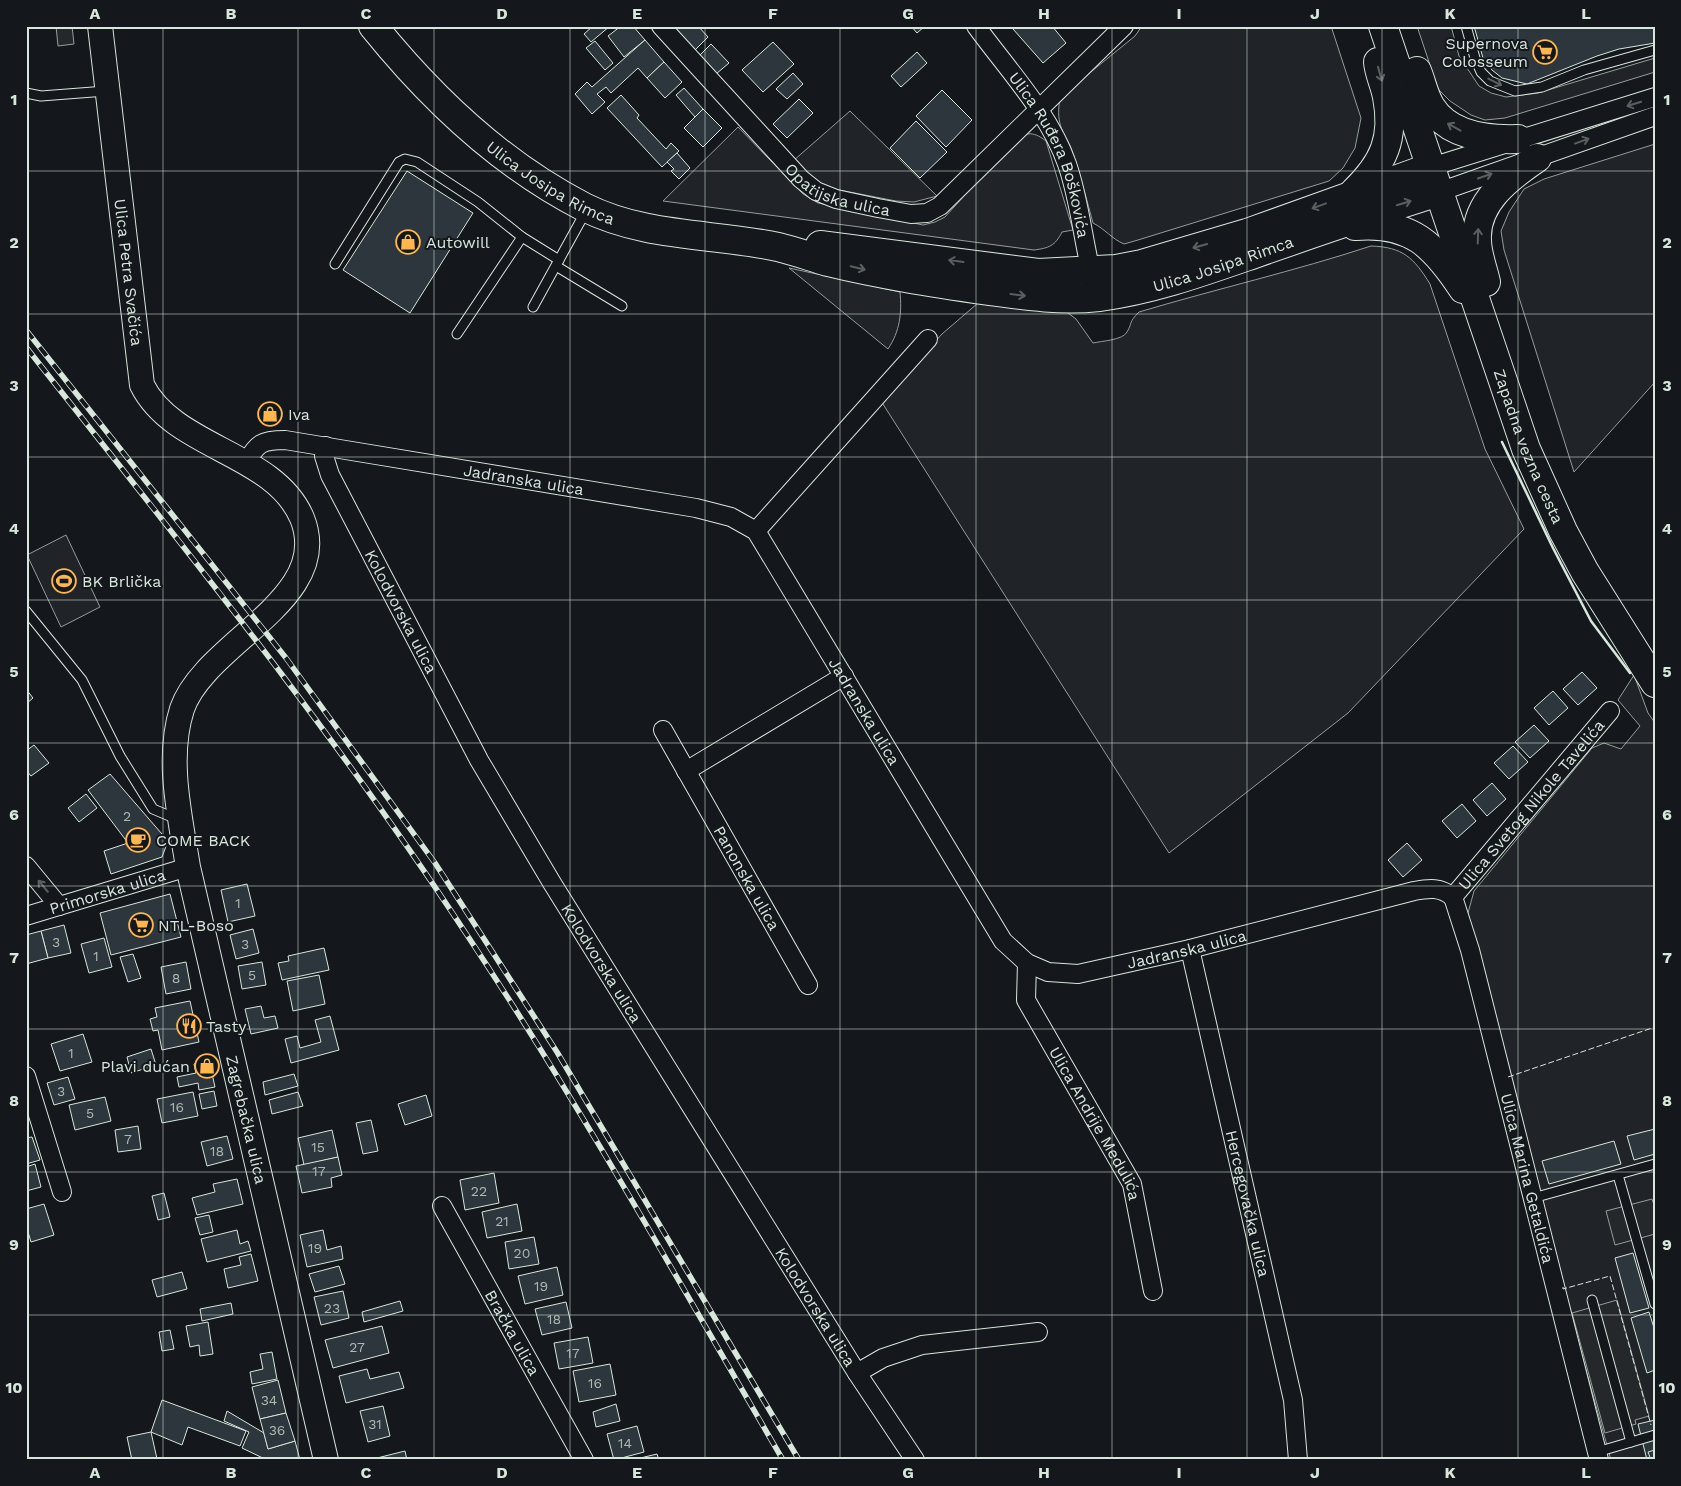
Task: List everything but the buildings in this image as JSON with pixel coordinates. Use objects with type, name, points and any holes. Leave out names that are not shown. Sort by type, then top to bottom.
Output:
[{"type":"main road","name":"Ulica Petra Svačića","points":[[100,26],[142,385],[150,401],[164,416],[188,432],[246,463]]},
{"type":"main road","name":"Ulica Josipa Rimca","points":[[373,26],[441,100],[479,136],[530,174],[588,209],[615,220],[651,229],[692,237],[776,247],[881,273],[969,288],[1044,298],[1098,297],[1146,289],[1329,228],[1435,180]]},
{"type":"main road","points":[[1352,194],[1378,166],[1390,132],[1387,96],[1378,67],[1374,38],[1382,29],[1409,56],[1430,104],[1444,121],[1474,135],[1527,148],[1488,201],[1478,226],[1479,254],[1501,338],[1504,386]]},
{"type":"main road","name":"Zapadna vezna cesta","points":[[1382,29],[1526,449],[1563,531],[1605,606],[1655,683]]},
{"type":"main road","name":"Ulica Josipa Rimca","points":[[776,247],[806,244],[839,246],[1038,273],[1091,271],[1142,264],[1247,233],[1352,194],[1435,180]]},
{"type":"main road","points":[[1329,228],[1381,224],[1397,228],[1417,237],[1436,252],[1451,271],[1482,320]]},
{"type":"main road","name":"Zagrebačka ulica","points":[[246,463],[276,486],[291,501],[301,517],[307,534],[306,555],[301,572],[292,588],[271,611],[216,659],[202,676],[183,708],[175,746],[180,821],[188,867],[326,1460]]},
{"type":"street","name":"Opatijska ulica","points":[[661,26],[801,179],[816,191],[836,199],[911,214],[927,213],[940,206],[1124,26]]},
{"type":"street","name":"Ulica Ruđera Boškovića","points":[[976,26],[1038,109],[1054,135],[1067,164],[1098,297]]},
{"type":"street","name":"Ulica Josipa Rimca","points":[[1435,180],[1527,148],[1655,97]]},
{"type":"street","name":"Ulica Josipa Rimca","points":[[1435,180],[1527,148],[1655,116]]},
{"type":"street","points":[[756,531],[928,339]]},
{"type":"street","name":"Jadranska ulica","points":[[246,463],[254,449],[270,440],[326,446],[696,508],[731,517],[756,531],[1003,941],[1027,963],[1048,972],[1078,974],[1190,949],[1414,891],[1434,888],[1445,890],[1453,898]]},
{"type":"street","name":"Kolodvorska ulica","points":[[326,446],[326,466],[330,475],[479,760],[557,891],[857,1373],[915,1460]]},
{"type":"street","points":[[686,771],[844,676]]},
{"type":"street","name":"Ulica Svetog Nikole Tavelića","points":[[1453,898],[1610,711]]},
{"type":"street","name":"Panonska ulica","points":[[663,730],[808,985]]},
{"type":"street","points":[[26,866],[59,906]]},
{"type":"street","name":"Primorska ulica","points":[[26,916],[188,867]]},
{"type":"street","name":"Ulica Marina Getaldića","points":[[1453,898],[1470,950],[1598,1456]]},
{"type":"street","name":"Hercegovačka ulica","points":[[1190,949],[1293,1400],[1298,1460]]},
{"type":"street","name":"Ulica Andrije Medulića","points":[[1027,963],[1026,1000],[1132,1184],[1153,1291]]},
{"type":"street","points":[[26,1076],[62,1192]]},
{"type":"street","name":"Bračka ulica","points":[[442,1206],[584,1460]]},
{"type":"street","points":[[857,1373],[883,1358],[922,1346],[1038,1332]]},
{"type":"lane","points":[[1466,26],[1481,72],[1490,81],[1515,91],[1542,86],[1584,70],[1655,50]]},
{"type":"lane","points":[[26,93],[41,96],[108,91]]},
{"type":"lane","points":[[335,264],[399,162],[405,159],[417,162],[478,202],[522,238],[622,306]]},
{"type":"lane","points":[[533,307],[588,209]]},
{"type":"lane","points":[[457,334],[522,238]]},
{"type":"lane","points":[[26,611],[82,680],[120,756],[153,809],[180,821]]},
{"type":"lane","points":[[1533,1198],[1655,1164]]},
{"type":"lane","points":[[1618,1175],[1655,1304]]},
{"type":"lane","points":[[1592,1300],[1630,1442]]},
{"type":"lane","points":[[1598,1456],[1630,1442],[1655,1435]]},
{"type":"shaded area","points":[[56,26],[72,26],[74,44],[58,46]]},
{"type":"shaded area","points":[[1142,26],[1331,26],[1361,118],[1355,148],[1343,168],[1329,181],[1124,244],[1093,223],[1074,156],[1060,123],[1060,97],[1135,36]]},
{"type":"shaded area","points":[[1417,26],[1451,26],[1459,56],[1479,86],[1491,93],[1506,97],[1538,93],[1655,58],[1655,72],[1505,118],[1485,120],[1471,115],[1450,101],[1438,89]]},
{"type":"shaded area","points":[[850,111],[937,196],[914,202],[896,201],[829,188],[809,177],[793,161]]},
{"type":"shaded area","points":[[738,127],[803,194],[818,203],[923,225],[945,217],[1016,140],[1028,134],[1036,135],[1046,141],[1073,230],[1062,232],[1051,246],[1034,250],[663,201]]},
{"type":"shaded area","points":[[1655,144],[1655,382],[1574,472],[1504,250],[1501,231],[1509,212],[1524,189],[1544,179]]},
{"type":"shaded area","points":[[1371,246],[1400,252],[1419,267],[1430,284],[1485,449],[1524,529],[1348,713],[1169,853],[881,401],[942,334],[978,303],[1064,310],[1076,319],[1093,343],[1125,335],[1139,312],[1314,264]]},
{"type":"shaded area","points":[[789,268],[900,292],[899,322],[888,349]]},
{"type":"shaded area","name":"BK Brlička","points":[[66,535],[100,607],[61,627],[27,555]]},
{"type":"shaded area","points":[[1634,675],[1648,713],[1655,723],[1655,1460],[1611,1460],[1505,1078],[1468,913],[1474,891],[1592,748],[1604,743],[1621,749],[1640,726],[1618,700]]},
{"type":"shaded area","points":[[1652,1199],[1655,1208],[1655,1234],[1615,1245],[1606,1211]]},
{"type":"shaded area","points":[[1617,1300],[1649,1416],[1635,1420],[1636,1424],[1605,1433],[1572,1313]]},
{"type":"railway","points":[[26,330],[286,658],[435,863],[557,1052],[799,1460]]},
{"type":"railway","points":[[26,347],[252,635],[414,856],[507,996],[588,1127],[783,1460]]},
{"type":"fence","points":[[1508,1077],[1655,1027]]},
{"type":"fence","points":[[1563,1287],[1563,1289],[1610,1276],[1651,1425]]},
{"type":"wall","points":[[1502,442],[1553,548],[1591,621],[1630,673]]},
{"type":"place","name":"Supernova Colosseum","points":[[1545,52]]},
{"type":"place","name":"Autowill","points":[[408,242]]},
{"type":"place","name":"Iva","points":[[270,414]]},
{"type":"place","name":"BK Brlička","points":[[64,581]]},
{"type":"place","name":"COME BACK","points":[[138,840]]},
{"type":"place","name":"NTL-Boso","points":[[141,925]]},
{"type":"place","name":"Tasty","points":[[189,1026]]},
{"type":"place","name":"Plavi dućan","points":[[207,1066]]}]
